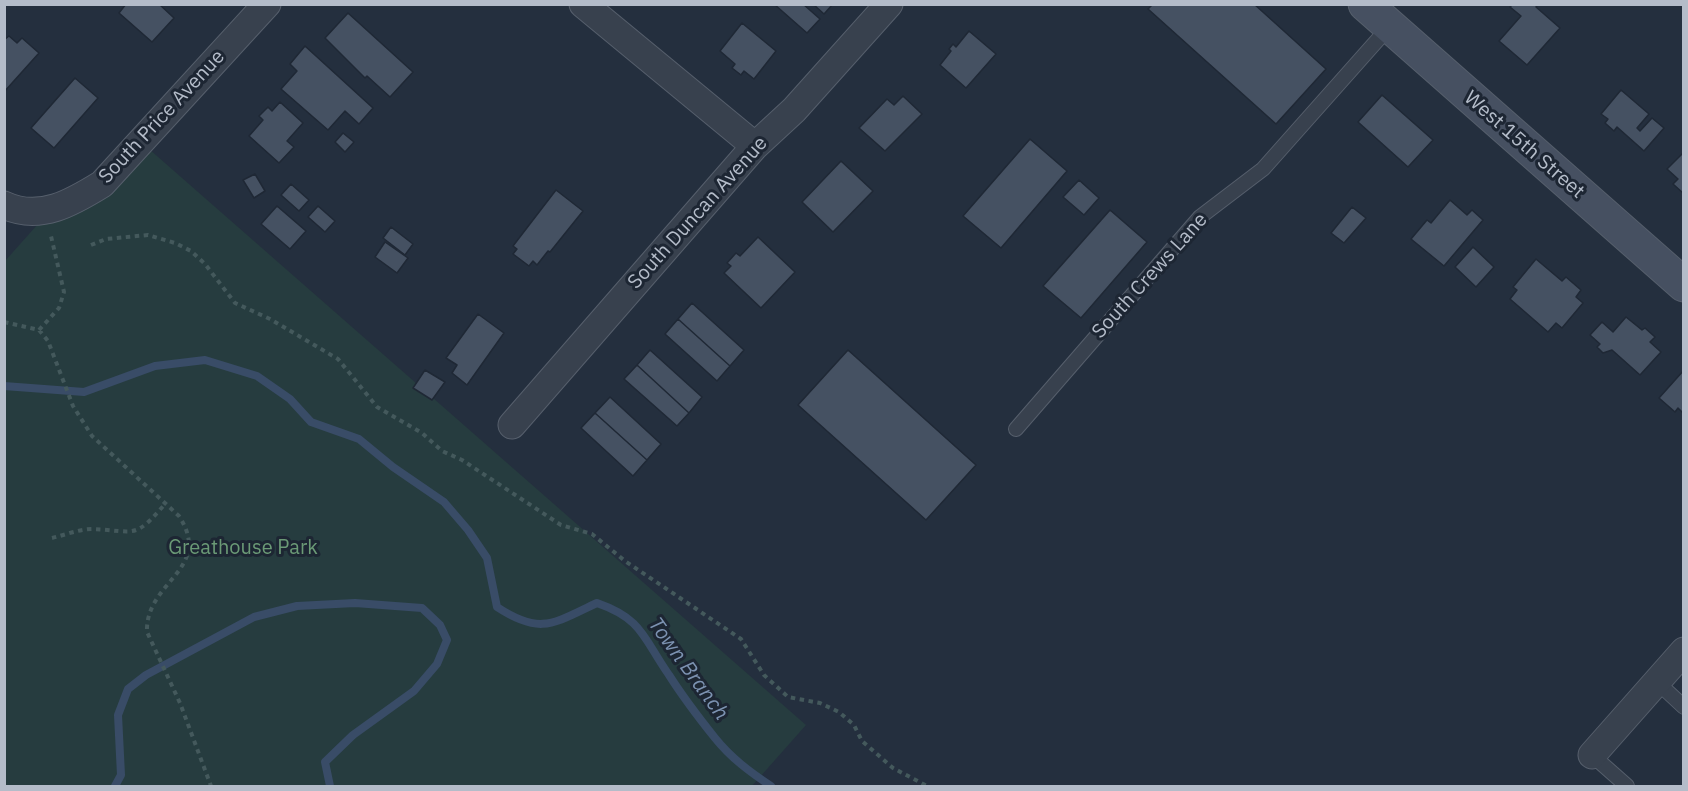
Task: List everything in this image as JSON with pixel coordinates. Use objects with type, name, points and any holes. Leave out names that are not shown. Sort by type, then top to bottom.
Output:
[{"type":"main road","name":"West 15th Street","points":[[1365,4],[1683,285]]},
{"type":"street","name":"South Price Avenue","points":[[45,212],[71,203],[102,184],[267,4]]},
{"type":"street","points":[[583,4],[755,146]]},
{"type":"street","name":"South Duncan Avenue","points":[[512,425],[755,146],[794,110],[889,4]]},
{"type":"street","points":[[4,206],[14,210],[45,212]]},
{"type":"street","points":[[1592,755],[1683,651]]},
{"type":"lane","name":"South Crews Lane","points":[[1016,429],[1200,217],[1263,169],[1390,26]]},
{"type":"lane","points":[[1656,681],[1683,707]]},
{"type":"lane","points":[[1592,755],[1628,786]]},
{"type":"path","points":[[39,330],[59,308],[64,292],[45,212]]},
{"type":"path","points":[[91,245],[106,239],[148,235],[175,243],[190,251],[205,264],[235,303],[270,319],[338,359],[377,407],[422,433],[442,451],[462,460],[561,525],[592,534],[625,561],[741,639],[764,675],[788,697],[820,703],[839,712],[854,725],[862,741],[893,768],[927,786]]},
{"type":"path","points":[[4,322],[39,330],[48,341],[81,423],[92,436],[179,516],[188,531],[190,545],[188,559],[151,607],[146,620],[147,632],[180,703],[211,786]]},
{"type":"path","points":[[52,538],[92,529],[129,534],[141,529],[165,504]]},
{"type":"green space","name":"Greathouse Park","points":[[141,142],[806,725],[752,786],[5,786],[5,261],[46,215]]},
{"type":"building","points":[[126,4],[159,4],[174,18],[152,42],[119,13]]},
{"type":"building","points":[[774,4],[803,4],[820,19],[807,33]]},
{"type":"building","points":[[813,4],[833,4],[824,14]]},
{"type":"building","points":[[1153,4],[1254,4],[1326,69],[1276,124],[1148,9]]},
{"type":"building","points":[[1513,4],[1538,4],[1536,7],[1560,28],[1527,65],[1499,41],[1521,16],[1510,7]]},
{"type":"building","points":[[348,13],[413,72],[390,97],[367,76],[365,78],[325,38]]},
{"type":"building","points":[[742,23],[776,51],[754,79],[744,71],[741,75],[732,68],[735,64],[720,51]]},
{"type":"building","points":[[969,31],[996,54],[966,88],[940,65],[951,51],[949,49],[953,44],[956,47]]},
{"type":"building","points":[[9,36],[17,43],[22,38],[39,53],[4,92],[4,40]]},
{"type":"building","points":[[305,46],[373,108],[359,124],[345,111],[328,130],[281,89],[297,71],[290,64]]},
{"type":"building","points":[[75,78],[98,98],[54,148],[31,128]]},
{"type":"building","points":[[1621,90],[1649,114],[1637,128],[1640,131],[1652,118],[1664,128],[1644,151],[1617,127],[1614,131],[1605,123],[1608,119],[1601,114]]},
{"type":"building","points":[[1382,95],[1433,140],[1408,167],[1358,122]]},
{"type":"building","points":[[903,96],[922,114],[885,151],[859,128],[887,99],[894,105]]},
{"type":"building","points":[[280,102],[303,123],[287,141],[294,147],[279,163],[249,136],[263,120],[259,116],[268,107],[272,111]]},
{"type":"building","points":[[343,133],[354,142],[345,152],[335,142]]},
{"type":"building","points":[[1030,139],[1067,171],[1001,248],[963,216]]},
{"type":"building","points":[[1684,152],[1683,193],[1673,184],[1678,179],[1667,169]]},
{"type":"building","points":[[841,161],[873,191],[833,232],[802,202]]},
{"type":"building","points":[[255,174],[265,191],[254,198],[243,180]]},
{"type":"building","points":[[1079,180],[1099,198],[1084,215],[1063,197]]},
{"type":"building","points":[[291,184],[309,200],[299,211],[281,195]]},
{"type":"building","points":[[556,190],[583,211],[550,252],[548,251],[537,265],[533,261],[529,266],[513,254],[517,249],[513,246]]},
{"type":"building","points":[[1450,200],[1467,215],[1472,210],[1483,220],[1444,266],[1411,239],[1427,220],[1431,223]]},
{"type":"building","points":[[277,206],[306,231],[290,249],[261,224]]},
{"type":"building","points":[[318,206],[335,221],[325,232],[308,217]]},
{"type":"building","points":[[1352,207],[1366,218],[1344,243],[1331,233]]},
{"type":"building","points":[[1110,210],[1147,242],[1081,318],[1043,286]]},
{"type":"building","points":[[391,227],[413,244],[405,255],[383,238]]},
{"type":"building","points":[[758,237],[795,272],[761,308],[724,273],[731,266],[727,263],[736,253],[740,256]]},
{"type":"building","points":[[385,242],[408,258],[397,273],[375,257]]},
{"type":"building","points":[[1473,247],[1494,267],[1476,287],[1455,267]]},
{"type":"building","points":[[1536,259],[1562,281],[1566,277],[1581,290],[1576,297],[1583,303],[1562,328],[1556,323],[1548,332],[1510,299],[1517,290],[1513,287]]},
{"type":"building","points":[[692,303],[744,350],[730,366],[678,319]]},
{"type":"building","points":[[478,314],[504,333],[467,385],[452,373],[457,365],[446,358]]},
{"type":"building","points":[[1626,317],[1655,337],[1650,342],[1661,352],[1640,375],[1612,350],[1603,353],[1597,347],[1600,344],[1590,335],[1602,322],[1613,332]]},
{"type":"building","points":[[678,319],[730,366],[717,381],[665,334]]},
{"type":"building","points":[[650,350],[702,397],[689,413],[637,365]]},
{"type":"building","points":[[848,350],[976,465],[926,520],[798,405]]},
{"type":"building","points":[[637,365],[689,413],[677,426],[624,379]]},
{"type":"building","points":[[425,370],[445,382],[432,400],[413,388]]},
{"type":"building","points":[[1684,370],[1684,414],[1678,408],[1675,412],[1659,398]]},
{"type":"building","points":[[610,397],[661,444],[647,460],[595,413]]},
{"type":"building","points":[[595,413],[647,460],[633,476],[581,428]]},
{"type":"waterway","name":"Town Branch","points":[[4,386],[84,392],[155,366],[205,360],[257,376],[290,399],[311,422],[359,439],[393,467],[444,502],[468,530],[487,558],[497,607],[512,616],[537,624],[558,621],[597,603],[612,609],[633,623],[715,738],[741,764],[771,786]]},
{"type":"waterway","points":[[115,786],[121,775],[118,715],[128,689],[146,675],[254,617],[297,606],[355,603],[422,608],[440,625],[447,640],[437,664],[414,691],[353,735],[325,762],[330,786]]}]
